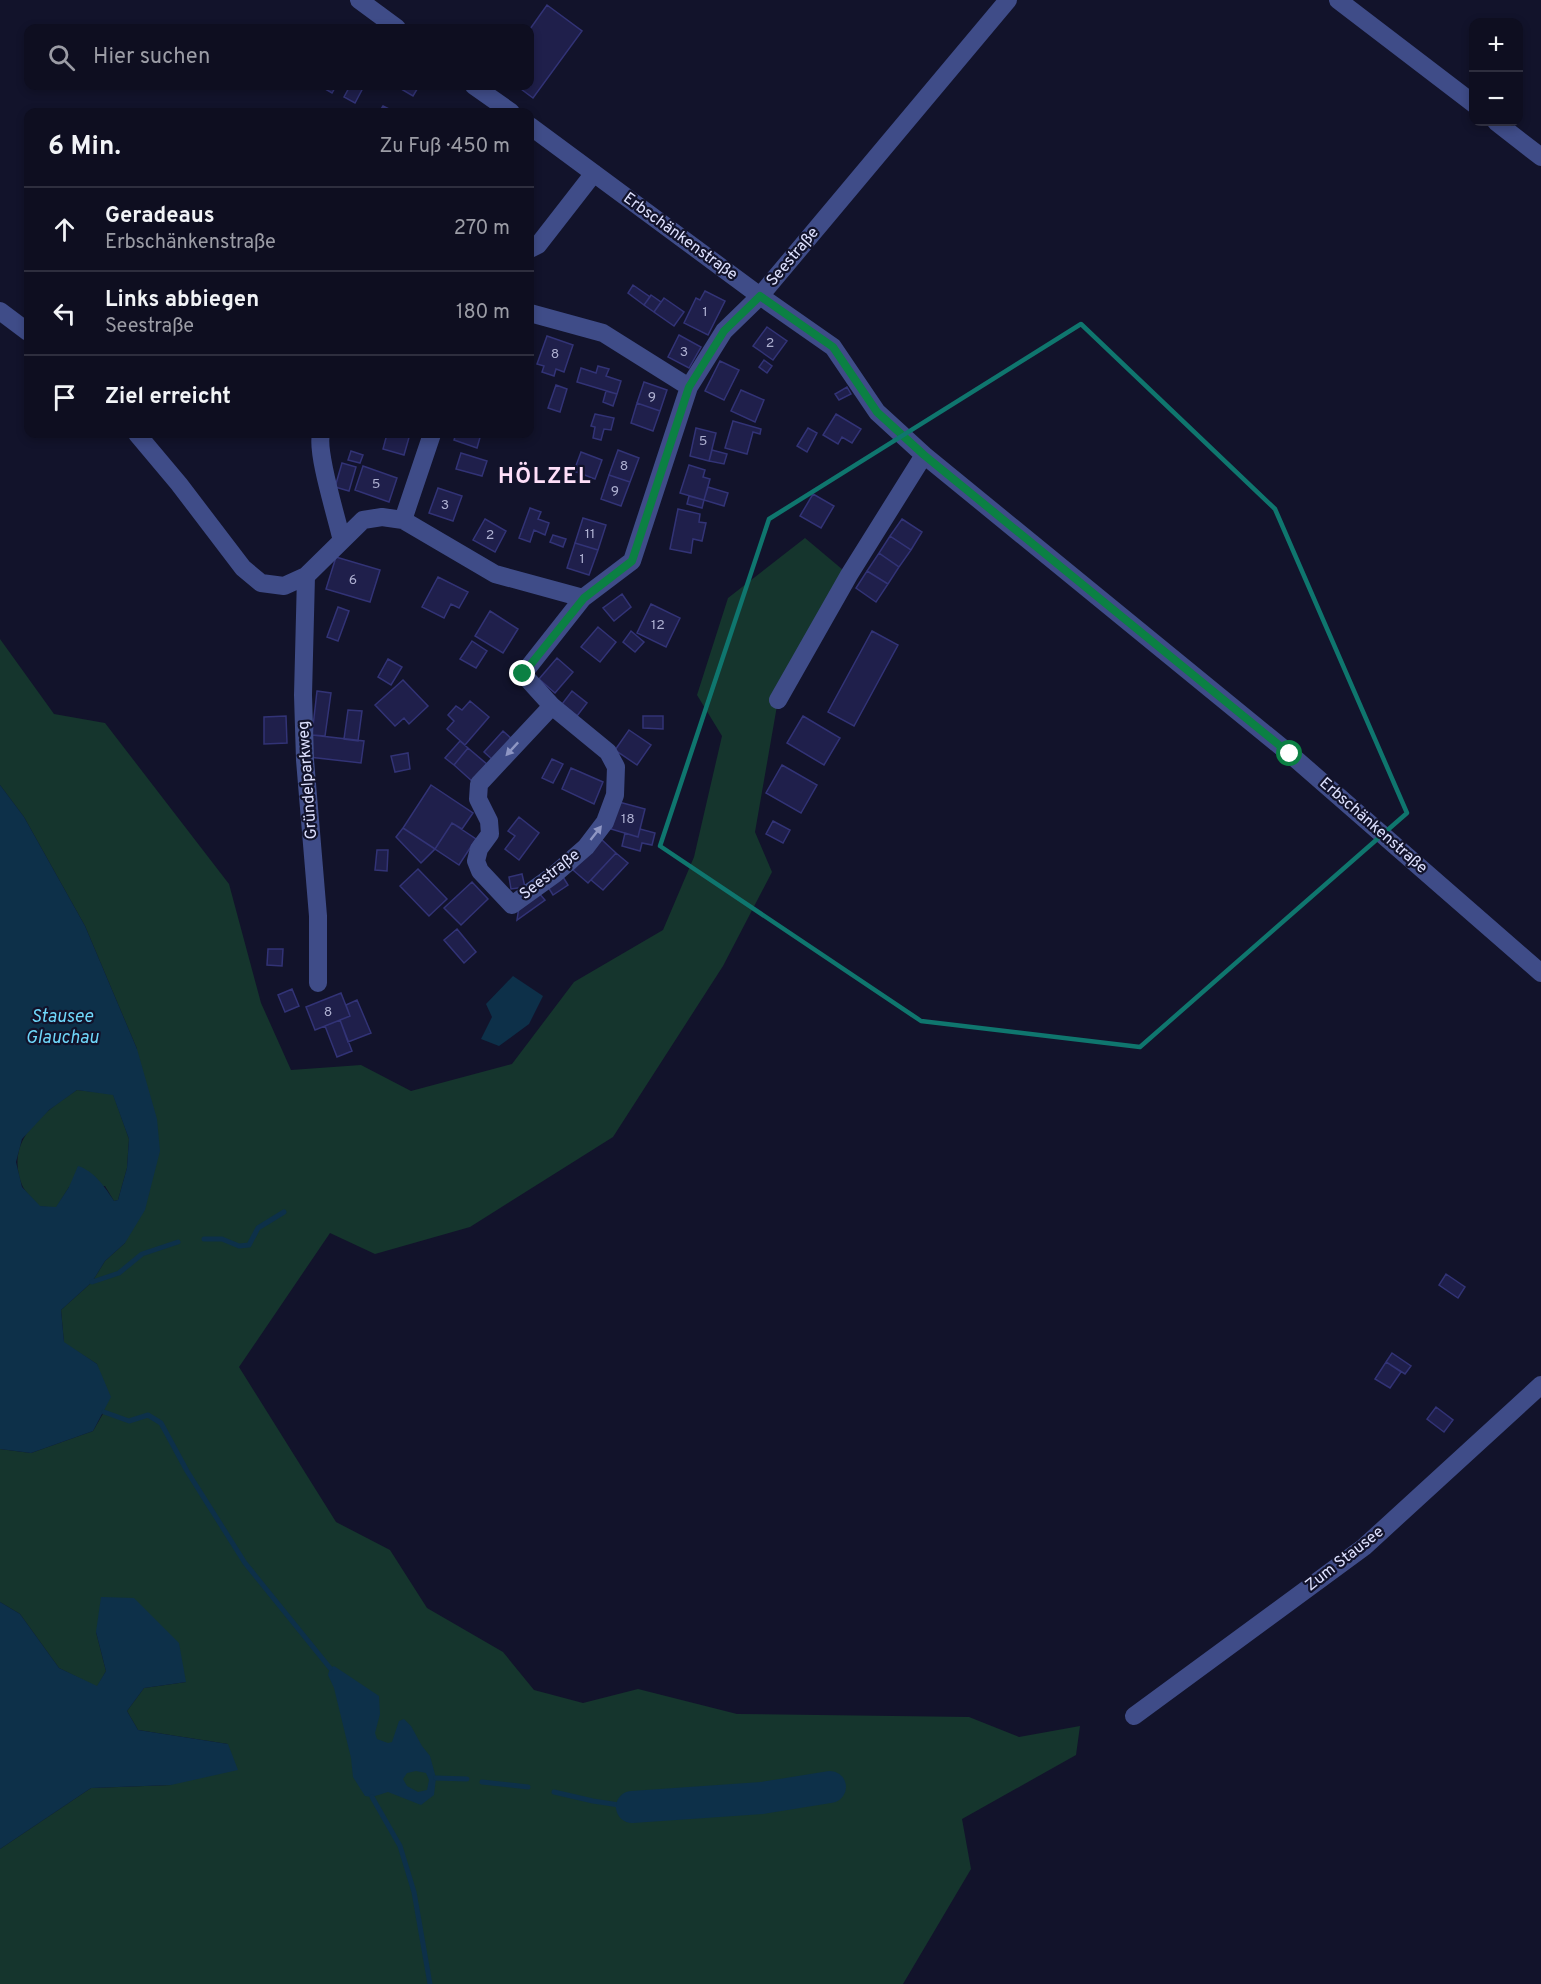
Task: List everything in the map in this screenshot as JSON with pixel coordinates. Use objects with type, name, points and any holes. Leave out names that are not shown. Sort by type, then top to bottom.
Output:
[{"type":"street","points":[[359,0],[392,24]]},
{"type":"street","name":"Seestraße","points":[[552,706],[479,784],[478,799],[489,821],[490,834],[479,849],[476,861],[480,871],[512,904],[555,874],[586,847],[605,822],[615,795],[616,767],[608,752],[552,706],[523,674],[584,598],[632,561],[689,387],[724,331],[760,296],[1008,0]]},
{"type":"street","points":[[1338,0],[1469,101]]},
{"type":"street","points":[[480,90],[505,108]]},
{"type":"street","points":[[1501,126],[1541,157]]},
{"type":"street","name":"Erbschänkenstraße","points":[[534,129],[760,296],[833,347],[877,412],[924,455],[1290,754],[1541,973]]},
{"type":"street","points":[[534,247],[538,245],[594,173]]},
{"type":"street","points":[[0,311],[24,329]]},
{"type":"street","points":[[534,314],[603,333],[689,387]]},
{"type":"street","points":[[139,438],[179,484],[243,568],[261,583],[284,585],[306,576],[363,520],[382,517],[403,520],[495,574],[584,598]]},
{"type":"street","points":[[320,438],[324,467],[342,541]]},
{"type":"street","points":[[403,520],[431,438]]},
{"type":"street","points":[[778,700],[849,575],[924,455]]},
{"type":"street","name":"Gründelparkweg","points":[[306,576],[305,760],[318,916],[318,983]]},
{"type":"street","name":"Zum Stausee","points":[[1134,1716],[1364,1547],[1541,1385]]},
{"type":"highlighted area","points":[[1081,324],[1275,509],[1407,813],[1140,1047],[921,1021],[660,846],[769,519]]},
{"type":"green space","points":[[805,538],[849,575],[778,700],[755,832],[772,872],[723,966],[613,1137],[470,1227],[375,1254],[330,1233],[239,1367],[336,1522],[390,1550],[427,1608],[503,1652],[534,1690],[583,1703],[638,1689],[737,1714],[969,1717],[1019,1737],[1080,1726],[1076,1755],[962,1819],[971,1869],[903,1984],[0,1984],[0,1849],[91,1788],[171,1785],[228,1744],[138,1730],[127,1711],[144,1688],[186,1682],[96,1632],[106,1671],[97,1687],[59,1668],[20,1614],[0,1602],[0,1449],[31,1453],[93,1431],[104,1412],[97,1364],[64,1343],[61,1310],[92,1282],[105,1261],[125,1243],[137,1049],[85,926],[24,817],[0,785],[0,639],[54,714],[105,723],[229,884],[261,1003],[291,1070],[361,1065],[411,1091],[512,1064],[574,982],[663,930],[694,857],[722,736],[697,695],[728,598]]},
{"type":"green space","points":[[77,1090],[113,1094],[129,1139],[127,1168],[118,1200],[114,1201],[105,1186],[69,1187],[56,1208],[39,1206],[23,1188],[18,1169],[18,1154],[30,1129],[40,1118]]},
{"type":"water","name":"Stausee Glauchau","points":[[0,785],[24,817],[85,926],[137,1049],[157,1119],[160,1151],[145,1210],[125,1243],[105,1261],[92,1282],[61,1310],[64,1342],[97,1364],[111,1397],[93,1431],[31,1453],[0,1449]],"holes":[[[77,1090],[113,1095],[129,1139],[127,1168],[118,1200],[114,1201],[94,1176],[78,1166],[69,1187],[56,1207],[40,1206],[22,1187],[16,1162],[22,1139],[49,1110]]]},
{"type":"water","points":[[513,976],[543,996],[529,1024],[499,1046],[481,1039],[492,1017],[486,1004]]},
{"type":"water","points":[[101,1597],[134,1598],[179,1643],[186,1682],[144,1688],[127,1711],[138,1730],[228,1744],[238,1770],[171,1785],[91,1788],[0,1849],[0,1602],[20,1614],[59,1668],[97,1686],[106,1671],[96,1632]]},
{"type":"water","points":[[334,1666],[379,1696],[380,1714],[375,1733],[377,1739],[392,1742],[399,1721],[404,1719],[411,1726],[430,1756],[436,1778],[434,1795],[421,1805],[388,1792],[372,1797],[365,1796],[353,1777],[351,1758],[334,1688],[328,1675],[330,1668]],"holes":[[[416,1771],[426,1773],[429,1780],[427,1790],[418,1792],[407,1786],[403,1779],[407,1773]]]},
{"type":"building","points":[[547,5],[582,31],[533,98],[522,90],[534,90],[534,24]]},
{"type":"building","points":[[348,90],[362,90],[355,103],[344,97]]},
{"type":"building","points":[[403,90],[417,90],[413,96]]},
{"type":"building","points":[[633,285],[650,297],[644,305],[628,293]]},
{"type":"building","points":[[705,291],[725,301],[708,335],[684,323],[696,298],[700,300]]},
{"type":"building","points":[[651,295],[661,302],[654,312],[644,305]]},
{"type":"building","points":[[664,298],[684,312],[674,326],[654,312]]},
{"type":"building","points":[[767,327],[787,341],[773,360],[753,346]]},
{"type":"building","points":[[679,335],[701,347],[689,368],[668,357]]},
{"type":"building","points":[[547,336],[573,345],[564,372],[556,369],[554,376],[542,372],[544,366],[537,364]]},
{"type":"building","points":[[764,360],[772,366],[767,373],[759,367]]},
{"type":"building","points":[[720,361],[739,370],[724,400],[705,391]]},
{"type":"building","points":[[598,366],[609,369],[606,376],[621,381],[617,394],[577,382],[581,368],[596,373]]},
{"type":"building","points":[[644,382],[667,390],[660,411],[637,403]]},
{"type":"building","points":[[556,385],[567,389],[560,412],[548,408]]},
{"type":"building","points":[[847,387],[851,394],[839,400],[835,394]]},
{"type":"building","points":[[741,390],[764,400],[755,422],[731,411]]},
{"type":"building","points":[[606,391],[617,394],[613,406],[603,402]]},
{"type":"building","points":[[637,403],[660,411],[653,431],[631,423]]},
{"type":"building","points":[[595,414],[614,418],[611,430],[604,429],[601,440],[593,438],[595,427],[591,426]]},
{"type":"building","points":[[836,414],[861,429],[852,443],[842,437],[838,444],[823,435]]},
{"type":"building","points":[[733,421],[761,429],[760,434],[753,432],[747,454],[725,448]]},
{"type":"building","points":[[696,428],[716,433],[709,461],[690,456]]},
{"type":"building","points":[[808,428],[817,433],[807,452],[797,446]]},
{"type":"building","points":[[386,438],[409,438],[404,455],[383,449]]},
{"type":"building","points":[[455,438],[480,438],[477,448],[454,440]]},
{"type":"building","points":[[618,450],[639,458],[630,482],[609,475]]},
{"type":"building","points":[[712,450],[727,454],[724,464],[709,461]]},
{"type":"building","points":[[351,451],[363,455],[360,463],[348,460]]},
{"type":"building","points":[[581,452],[602,460],[595,479],[574,471]]},
{"type":"building","points":[[461,453],[487,461],[482,476],[456,469]]},
{"type":"building","points":[[342,463],[356,467],[349,491],[335,487]]},
{"type":"building","points":[[689,465],[705,470],[703,477],[710,479],[704,500],[680,493]]},
{"type":"building","points":[[363,466],[397,478],[389,502],[355,490]]},
{"type":"building","points":[[609,475],[630,482],[621,506],[601,499]]},
{"type":"building","points":[[708,487],[728,493],[724,506],[704,500]]},
{"type":"building","points":[[438,488],[462,496],[453,521],[429,513]]},
{"type":"building","points":[[813,494],[834,506],[821,528],[800,516]]},
{"type":"building","points":[[689,496],[704,500],[702,508],[687,504]]},
{"type":"building","points":[[530,508],[541,512],[538,519],[549,523],[545,535],[534,530],[530,542],[519,538]]},
{"type":"building","points":[[678,509],[700,514],[699,522],[706,523],[702,541],[693,539],[691,553],[670,549]]},
{"type":"building","points":[[583,518],[606,525],[598,550],[575,543]]},
{"type":"building","points":[[485,519],[506,531],[495,552],[473,540]]},
{"type":"building","points":[[902,519],[922,532],[911,550],[890,536]]},
{"type":"building","points":[[553,535],[566,539],[563,547],[550,542]]},
{"type":"building","points":[[890,536],[911,550],[899,567],[879,553]]},
{"type":"building","points":[[575,543],[598,550],[589,575],[567,568]]},
{"type":"building","points":[[879,553],[899,567],[888,584],[867,571]]},
{"type":"building","points":[[336,557],[380,570],[370,602],[326,589]]},
{"type":"building","points":[[867,571],[888,584],[876,602],[856,588]]},
{"type":"building","points":[[438,577],[468,592],[459,608],[451,604],[444,618],[422,607]]},
{"type":"building","points":[[622,594],[631,607],[614,621],[603,608]]},
{"type":"building","points":[[651,604],[680,618],[666,647],[637,633]]},
{"type":"building","points":[[338,607],[349,611],[338,641],[327,637]]},
{"type":"building","points":[[490,611],[518,629],[503,653],[475,636]]},
{"type":"building","points":[[598,627],[616,642],[600,662],[581,647]]},
{"type":"building","points":[[631,631],[644,642],[635,652],[623,642]]},
{"type":"building","points":[[872,631],[898,645],[854,726],[828,712]]},
{"type":"building","points":[[472,641],[487,651],[476,668],[460,659]]},
{"type":"building","points":[[557,658],[573,672],[555,693],[539,679]]},
{"type":"building","points":[[388,659],[402,667],[391,685],[378,677]]},
{"type":"building","points":[[403,680],[428,706],[409,724],[404,718],[395,726],[375,705]]},
{"type":"building","points":[[317,691],[331,693],[325,736],[312,735]]},
{"type":"building","points":[[572,691],[587,703],[577,716],[562,704]]},
{"type":"building","points":[[470,701],[489,717],[465,745],[447,729],[454,721],[448,715],[456,706],[462,710]]},
{"type":"building","points":[[348,710],[362,711],[358,741],[344,739]]},
{"type":"building","points":[[286,716],[287,743],[264,744],[264,717]]},
{"type":"building","points":[[643,716],[663,716],[663,729],[643,728]]},
{"type":"building","points":[[803,716],[840,738],[824,765],[787,743]]},
{"type":"building","points":[[629,730],[651,745],[637,765],[615,750]]},
{"type":"building","points":[[503,731],[513,740],[495,762],[484,752]]},
{"type":"building","points":[[312,735],[364,741],[361,763],[309,757]]},
{"type":"building","points":[[460,741],[468,748],[454,765],[445,758]]},
{"type":"building","points":[[468,748],[488,765],[473,782],[454,765]]},
{"type":"building","points":[[408,753],[410,769],[395,772],[391,756]]},
{"type":"building","points":[[552,759],[563,764],[553,783],[542,778]]},
{"type":"building","points":[[782,765],[817,785],[801,813],[766,793]]},
{"type":"building","points":[[571,768],[603,782],[594,804],[562,789]]},
{"type":"building","points":[[431,785],[473,813],[462,829],[452,823],[435,849],[403,828]]},
{"type":"building","points":[[619,802],[645,809],[638,837],[611,829]]},
{"type":"building","points":[[519,817],[539,833],[519,860],[505,849],[515,836],[508,831]]},
{"type":"building","points":[[773,821],[790,830],[783,843],[766,834]]},
{"type":"building","points":[[452,823],[476,839],[459,865],[435,849]]},
{"type":"building","points":[[403,828],[435,849],[421,863],[396,837]]},
{"type":"building","points":[[640,829],[655,833],[652,845],[642,843],[640,851],[622,846],[625,833],[638,837]]},
{"type":"building","points":[[601,839],[616,853],[588,883],[573,870]]},
{"type":"building","points":[[377,850],[388,850],[387,871],[375,870]]},
{"type":"building","points":[[616,853],[628,863],[603,890],[591,880]]},
{"type":"building","points":[[418,869],[447,899],[429,916],[400,886]]},
{"type":"building","points":[[522,874],[525,887],[511,889],[509,877]]},
{"type":"building","points":[[563,877],[568,885],[553,895],[548,887]]},
{"type":"building","points":[[472,882],[488,899],[461,925],[444,908]]},
{"type":"building","points":[[538,892],[545,900],[517,920],[519,907]]},
{"type":"building","points":[[457,929],[476,952],[464,963],[444,940]]},
{"type":"building","points":[[268,949],[283,949],[282,966],[267,965]]},
{"type":"building","points":[[292,989],[299,1006],[285,1012],[278,995]]},
{"type":"building","points":[[341,993],[350,1016],[315,1030],[306,1007]]},
{"type":"building","points":[[357,1000],[371,1033],[348,1042],[340,1020],[350,1016],[346,1005]]},
{"type":"building","points":[[340,1020],[352,1051],[337,1057],[325,1026]]},
{"type":"building","points":[[1446,1274],[1465,1287],[1458,1298],[1439,1285]]},
{"type":"building","points":[[1392,1353],[1411,1366],[1405,1374],[1386,1362]]},
{"type":"building","points":[[1386,1362],[1401,1372],[1390,1388],[1375,1379]]},
{"type":"building","points":[[1436,1407],[1453,1420],[1444,1432],[1427,1419]]},
{"type":"waterway","points":[[204,1239],[222,1239],[239,1246],[249,1245],[258,1228],[284,1212]]},
{"type":"waterway","points":[[92,1282],[119,1273],[142,1254],[178,1242]]},
{"type":"waterway","points":[[104,1412],[129,1421],[148,1415],[161,1423],[187,1471],[245,1563],[330,1668]]},
{"type":"waterway","points":[[436,1778],[467,1779]]},
{"type":"waterway","points":[[482,1782],[528,1787]]},
{"type":"waterway","points":[[632,1807],[762,1798],[830,1787]]},
{"type":"waterway","points":[[554,1792],[632,1807]]},
{"type":"waterway","points":[[372,1797],[400,1846],[414,1892],[430,1984]]},
{"type":"district","name":"HÖLZEL","points":[[545,477]]},
{"type":"route","points":[[523,674],[584,598],[632,561],[689,387],[724,331],[760,296],[833,347],[877,412],[924,455],[1290,754]]}]
